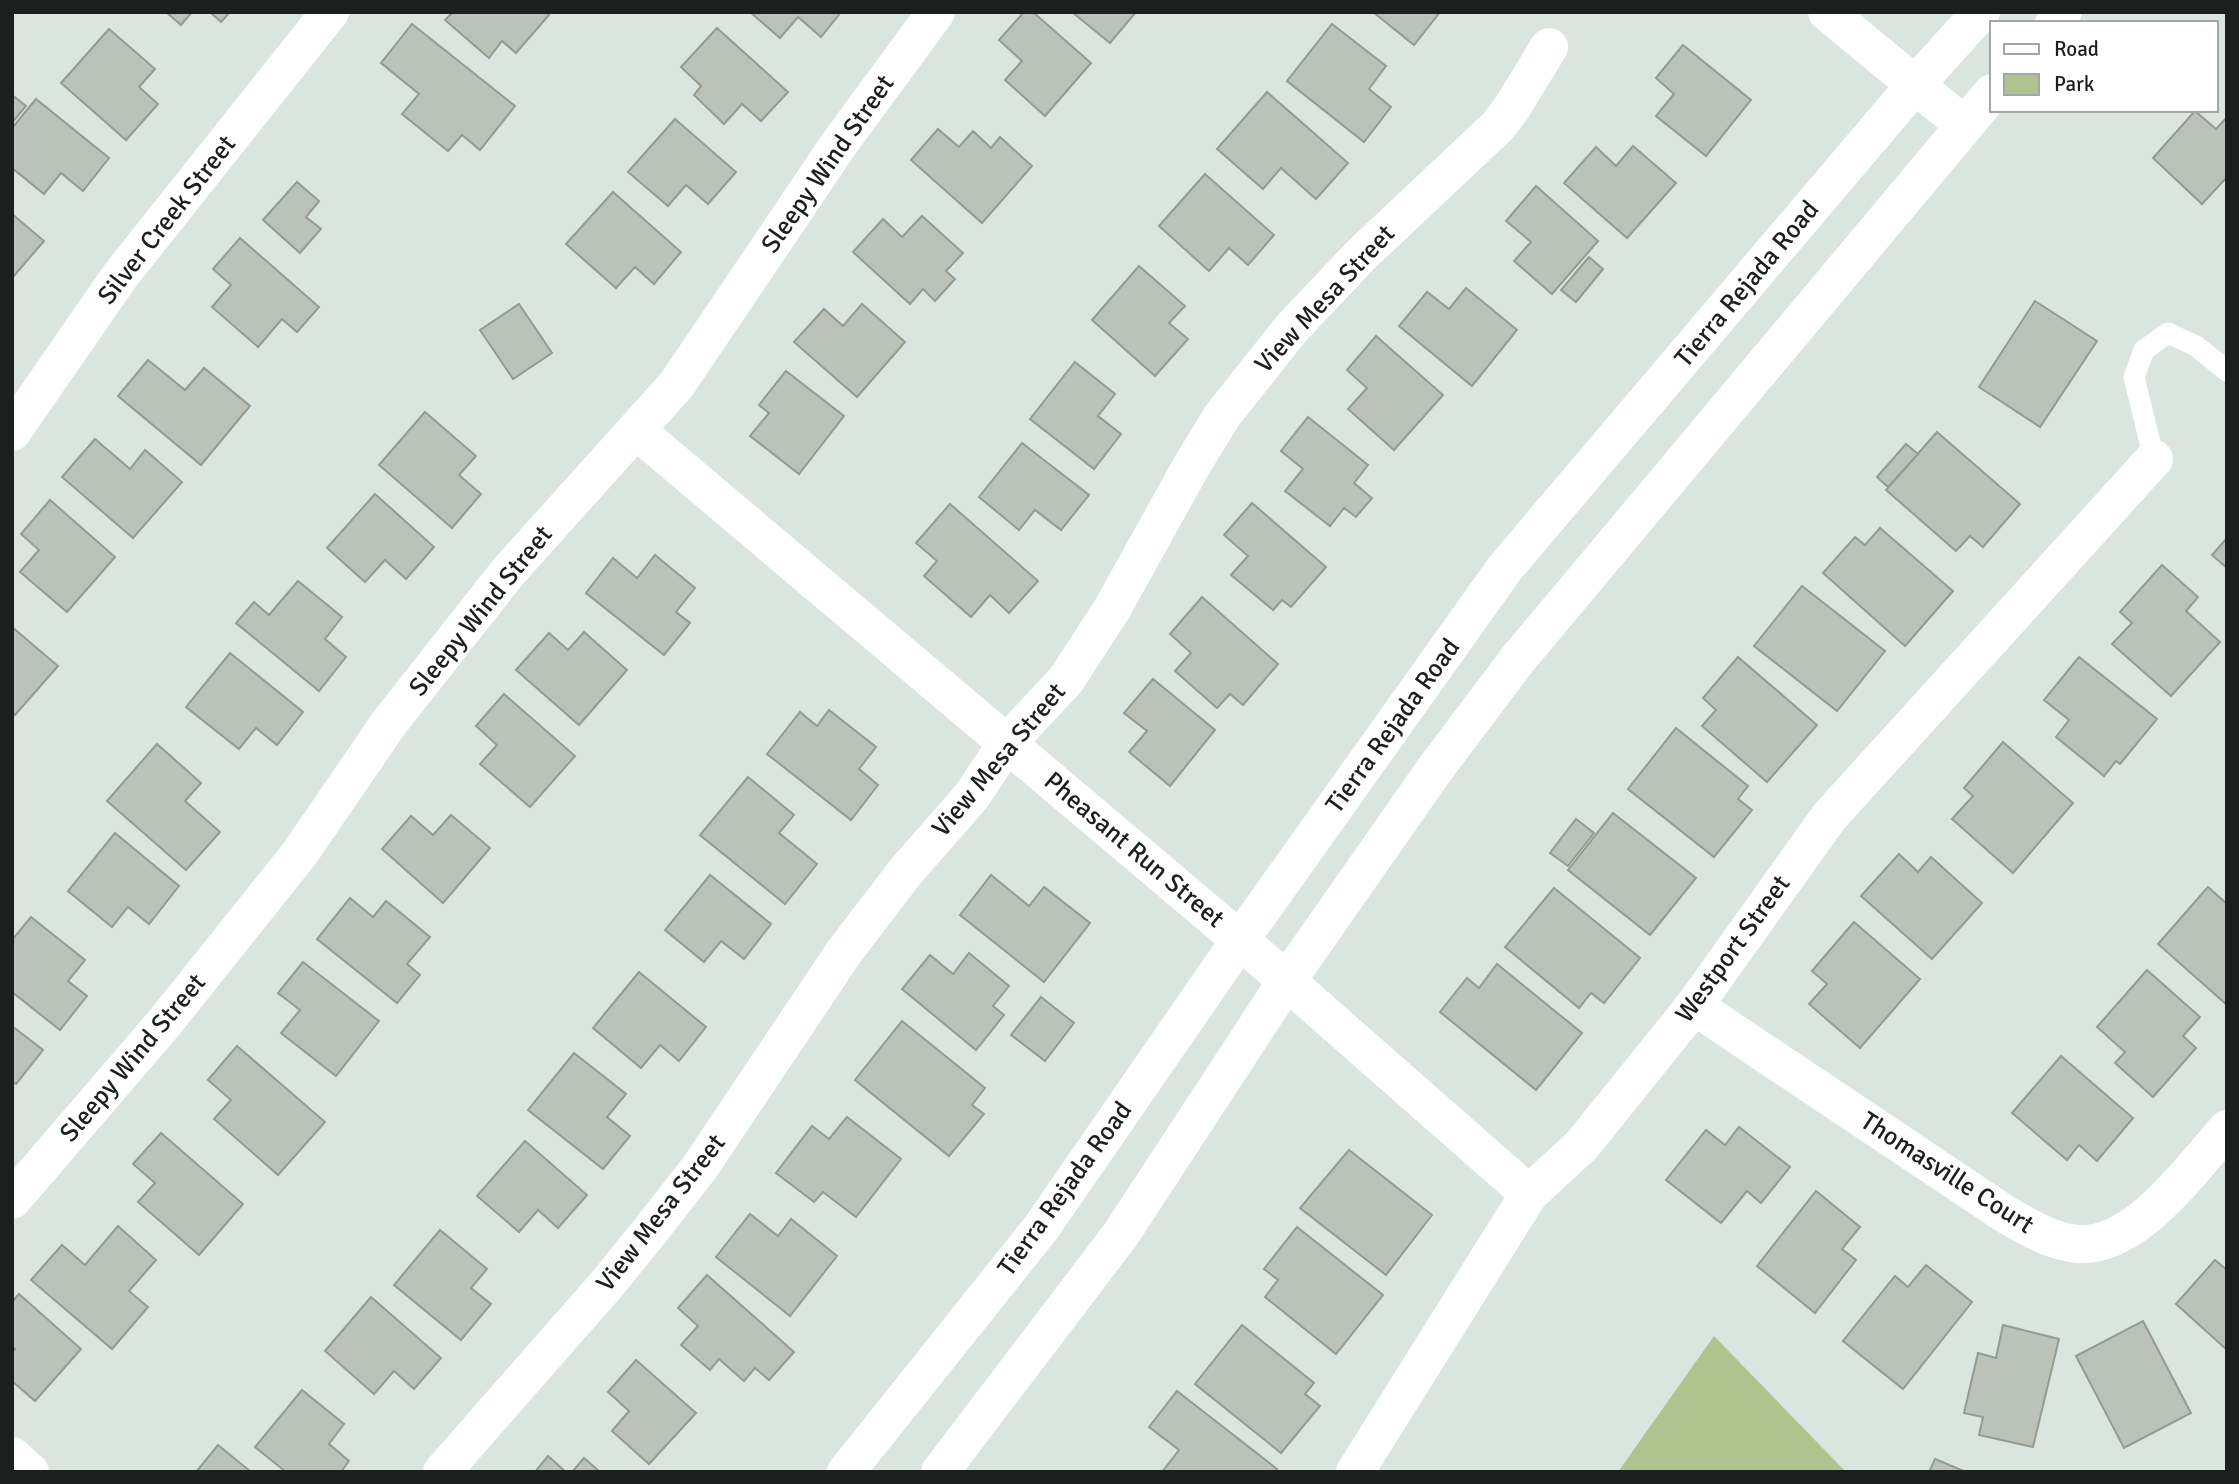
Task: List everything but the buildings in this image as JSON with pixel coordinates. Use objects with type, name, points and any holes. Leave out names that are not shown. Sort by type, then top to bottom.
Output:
[{"type":"street","name":"Silver Creek Street","points":[[12,432],[120,276],[330,12]]},
{"type":"street","name":"Sleepy Wind Street","points":[[12,1200],[165,1022],[292,863],[389,723],[508,572],[677,384],[839,144],[936,12]]},
{"type":"street","points":[[1827,12],[1964,125]]},
{"type":"street","name":"Tierra Rejada Road","points":[[846,1472],[1041,1228],[1240,940],[1505,568],[1914,86],[1981,12]]},
{"type":"street","name":"View Mesa Street","points":[[442,1472],[607,1284],[700,1167],[844,952],[906,871],[971,797],[1007,743],[1066,680],[1112,609],[1222,416],[1292,329],[1361,255],[1498,126],[1549,47]]},
{"type":"street","points":[[940,1472],[1121,1234],[1286,982],[1434,769],[1518,659],[1990,95]]},
{"type":"street","name":"Pheasant Run Street","points":[[637,431],[1240,940],[1529,1195]]},
{"type":"street","name":"Westport Street","points":[[1355,1472],[1529,1195],[1582,1145],[1693,1006],[1829,817],[2154,458]]},
{"type":"street","name":"Thomasville Court","points":[[1693,1006],[2005,1214],[2056,1240],[2080,1244],[2101,1242],[2139,1223],[2154,1211],[2227,1129]]},
{"type":"street","points":[[12,1456],[30,1472]]},
{"type":"lane","points":[[2154,458],[2134,377],[2144,351],[2168,333],[2196,346],[2227,371]]},
{"type":"green space","points":[[1714,1336],[1846,1472],[1618,1472]]}]
